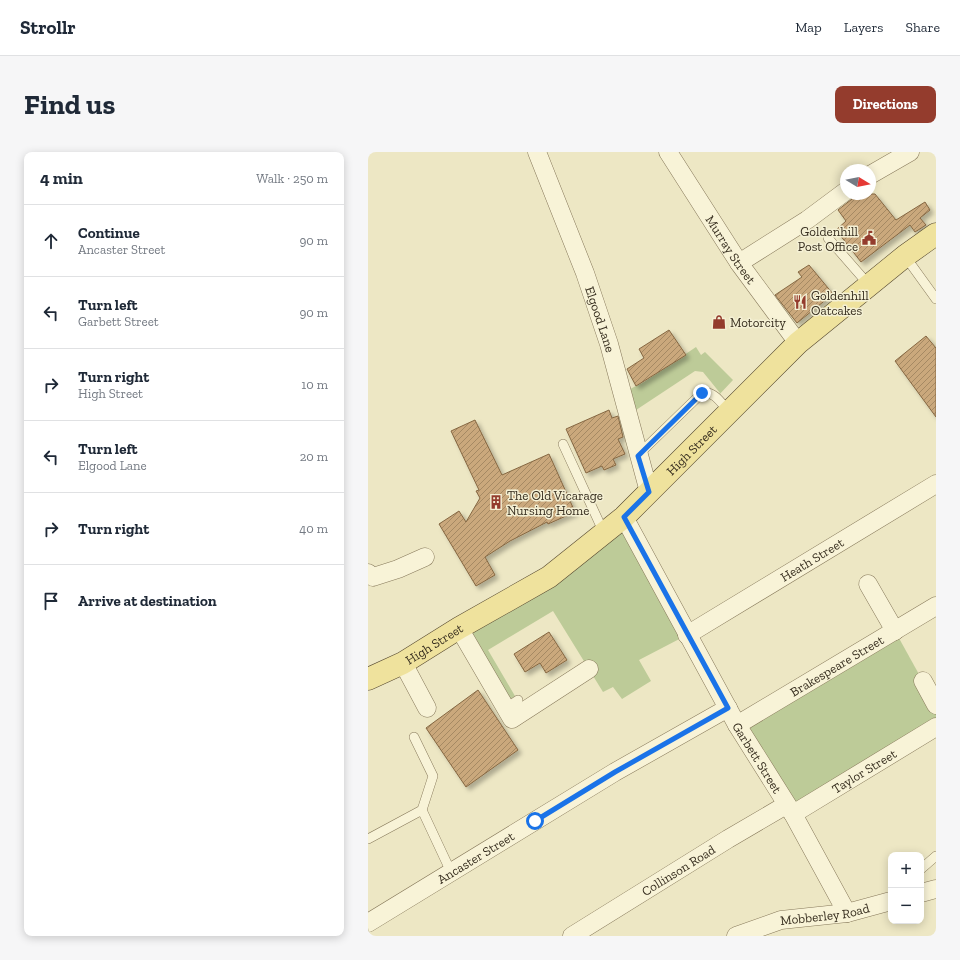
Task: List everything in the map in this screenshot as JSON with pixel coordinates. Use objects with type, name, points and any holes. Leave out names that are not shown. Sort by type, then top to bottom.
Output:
[{"type":"main road","name":"High Street","points":[[368,679],[403,663],[459,628],[548,578],[624,517],[798,343],[905,256],[936,234]]},
{"type":"street","name":"Elgood Lane","points":[[537,152],[585,273],[609,344],[638,456],[649,492]]},
{"type":"street","name":"Murray Street","points":[[668,152],[739,263],[798,343]]},
{"type":"street","points":[[876,172],[910,152]]},
{"type":"street","points":[[739,263],[807,220],[840,195]]},
{"type":"street","name":"Heath Street","points":[[687,635],[936,484]]},
{"type":"street","name":"Garbett Street","points":[[624,517],[737,725],[789,810],[846,913]]},
{"type":"street","points":[[368,573],[373,577],[398,569],[425,557]]},
{"type":"street","points":[[868,584],[895,631]]},
{"type":"street","name":"Brakespeare Street","points":[[737,725],[936,606]]},
{"type":"street","points":[[459,628],[512,704],[512,719],[589,669]]},
{"type":"street","points":[[403,663],[427,708]]},
{"type":"street","points":[[923,681],[936,705]]},
{"type":"street","name":"Ancaster Street","points":[[368,923],[615,772],[728,708]]},
{"type":"street","name":"Taylor Street","points":[[789,810],[936,727]]},
{"type":"street","name":"Collinson Road","points":[[572,936],[728,839],[789,810]]},
{"type":"street","points":[[924,892],[936,889]]},
{"type":"street","name":"Mobberley Road","points":[[736,936],[781,920],[846,913],[888,902]]},
{"type":"lane","points":[[828,238],[869,286]]},
{"type":"lane","points":[[905,256],[936,299]]},
{"type":"lane","points":[[638,456],[702,393],[708,392],[717,397],[729,412]]},
{"type":"lane","points":[[563,444],[604,533]]},
{"type":"lane","points":[[414,737],[433,776],[422,810],[451,872]]},
{"type":"lane","points":[[368,839],[422,810]]},
{"type":"lane","points":[[924,866],[936,856]]},
{"type":"green space","points":[[696,347],[701,355],[705,352],[733,380],[717,397],[720,393],[703,372],[695,371],[633,412],[628,390],[644,382]]},
{"type":"green space","points":[[627,523],[687,635],[639,660],[651,681],[622,699],[613,687],[603,692],[553,611],[488,650],[515,696],[503,704],[462,633]]},
{"type":"green space","points":[[895,631],[936,705],[936,727],[793,814],[737,725]]},
{"type":"building","points":[[876,195],[896,220],[925,202],[930,210],[920,218],[926,225],[915,232],[910,225],[861,262],[836,230],[846,221],[838,210],[851,200],[876,200]]},
{"type":"building","points":[[809,265],[833,294],[797,323],[775,295],[802,277],[798,272]]},
{"type":"building","points":[[669,330],[686,355],[636,386],[627,369],[644,358],[639,349]]},
{"type":"building","points":[[926,336],[936,348],[936,417],[895,361]]},
{"type":"building","points":[[609,410],[612,418],[618,416],[623,437],[618,439],[625,454],[613,459],[616,465],[604,470],[602,466],[586,473],[566,429]]},
{"type":"building","name":"The Old Vicarage Nursing Home","points":[[475,420],[502,475],[549,454],[575,512],[548,524],[547,522],[510,541],[485,557],[495,575],[476,586],[439,524],[459,511],[466,522],[480,498],[476,491],[479,490],[451,431]]},
{"type":"building","points":[[549,632],[567,660],[546,673],[540,663],[525,672],[514,654]]},
{"type":"building","points":[[478,690],[518,750],[466,787],[426,728]]},
{"type":"place","name":"Goldenhill Post Office","points":[[869,238]]},
{"type":"place","name":"Goldenhill Oatcakes","points":[[800,302]]},
{"type":"place","name":"Motorcity","points":[[719,322]]},
{"type":"place","name":"The Old Vicarage Nursing Home","points":[[496,502]]},
{"type":"route","points":[[535,821],[615,772],[728,708],[624,517],[649,492],[638,456],[702,393]]}]
